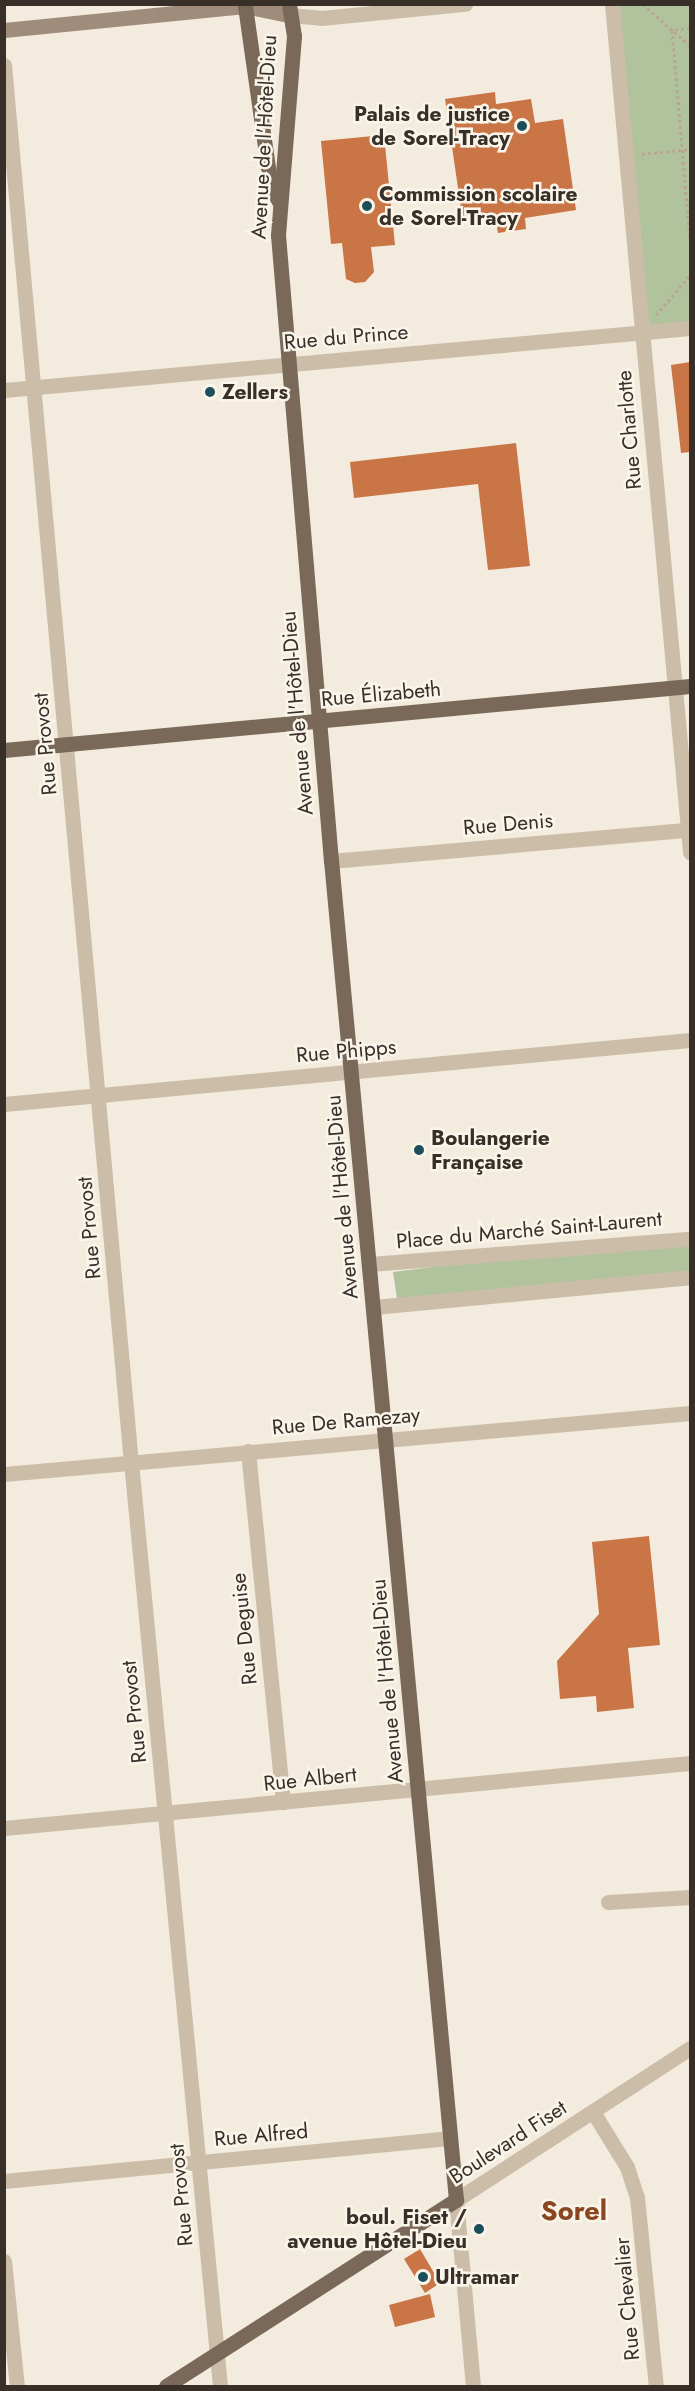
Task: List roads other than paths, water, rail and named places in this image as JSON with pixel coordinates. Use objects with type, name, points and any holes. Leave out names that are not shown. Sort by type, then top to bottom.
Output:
[{"type":"main road","points":[[5,34],[228,6],[289,10]]},
{"type":"main road","points":[[245,6],[271,188],[280,203]]},
{"type":"main road","name":"Avenue de l'Hôtel-Dieu","points":[[289,10],[294,36],[278,235],[331,861],[456,2200]]},
{"type":"main road","name":"Rue Élizabeth","points":[[4,750],[683,687]]},
{"type":"main road","name":"Boulevard Fiset","points":[[166,2386],[456,2200]]},
{"type":"street","points":[[289,10],[321,18],[465,4]]},
{"type":"street","name":"Rue Charlotte","points":[[612,4],[641,333],[683,687],[690,852]]},
{"type":"street","name":"Rue Provost","points":[[4,65],[131,1462],[220,2386]]},
{"type":"street","name":"Rue du Prince","points":[[4,390],[289,362],[690,328]]},
{"type":"street","name":"Rue Denis","points":[[331,861],[688,830]]},
{"type":"street","name":"Rue Phipps","points":[[4,1104],[690,1040]]},
{"type":"street","name":"Place du Marché Saint-Laurent","points":[[370,1264],[690,1239]]},
{"type":"street","points":[[374,1307],[690,1277]]},
{"type":"street","name":"Rue De Ramezay","points":[[4,1474],[690,1413]]},
{"type":"street","name":"Rue Deguise","points":[[248,1451],[283,1802]]},
{"type":"street","name":"Rue Albert","points":[[4,1828],[690,1763]]},
{"type":"street","points":[[608,1902],[690,1897]]},
{"type":"street","name":"Boulevard Fiset","points":[[456,2200],[690,2048]]},
{"type":"street","name":"Rue Chevalier","points":[[593,2112],[627,2167],[637,2197],[656,2386]]},
{"type":"street","name":"Rue Alfred","points":[[4,2181],[449,2138]]},
{"type":"street","name":"Avenue de l'Hôtel-Dieu","points":[[456,2200],[473,2386]]},
{"type":"street","points":[[4,2261],[16,2386]]},
{"type":"place","name":"Palais de justice de Sorel-Tracy","points":[[522,126]]},
{"type":"place","name":"Commission scolaire de Sorel-Tracy","points":[[367,206]]},
{"type":"place","name":"Zellers","points":[[210,392]]},
{"type":"place","name":"Boulangerie Française","points":[[419,1150]]},
{"type":"place","name":"boul. Fiset / avenue Hôtel-Dieu","points":[[479,2229]]},
{"type":"place","name":"Ultramar","points":[[423,2277]]},
{"type":"district","name":"Sorel","points":[[574,2211]]}]
